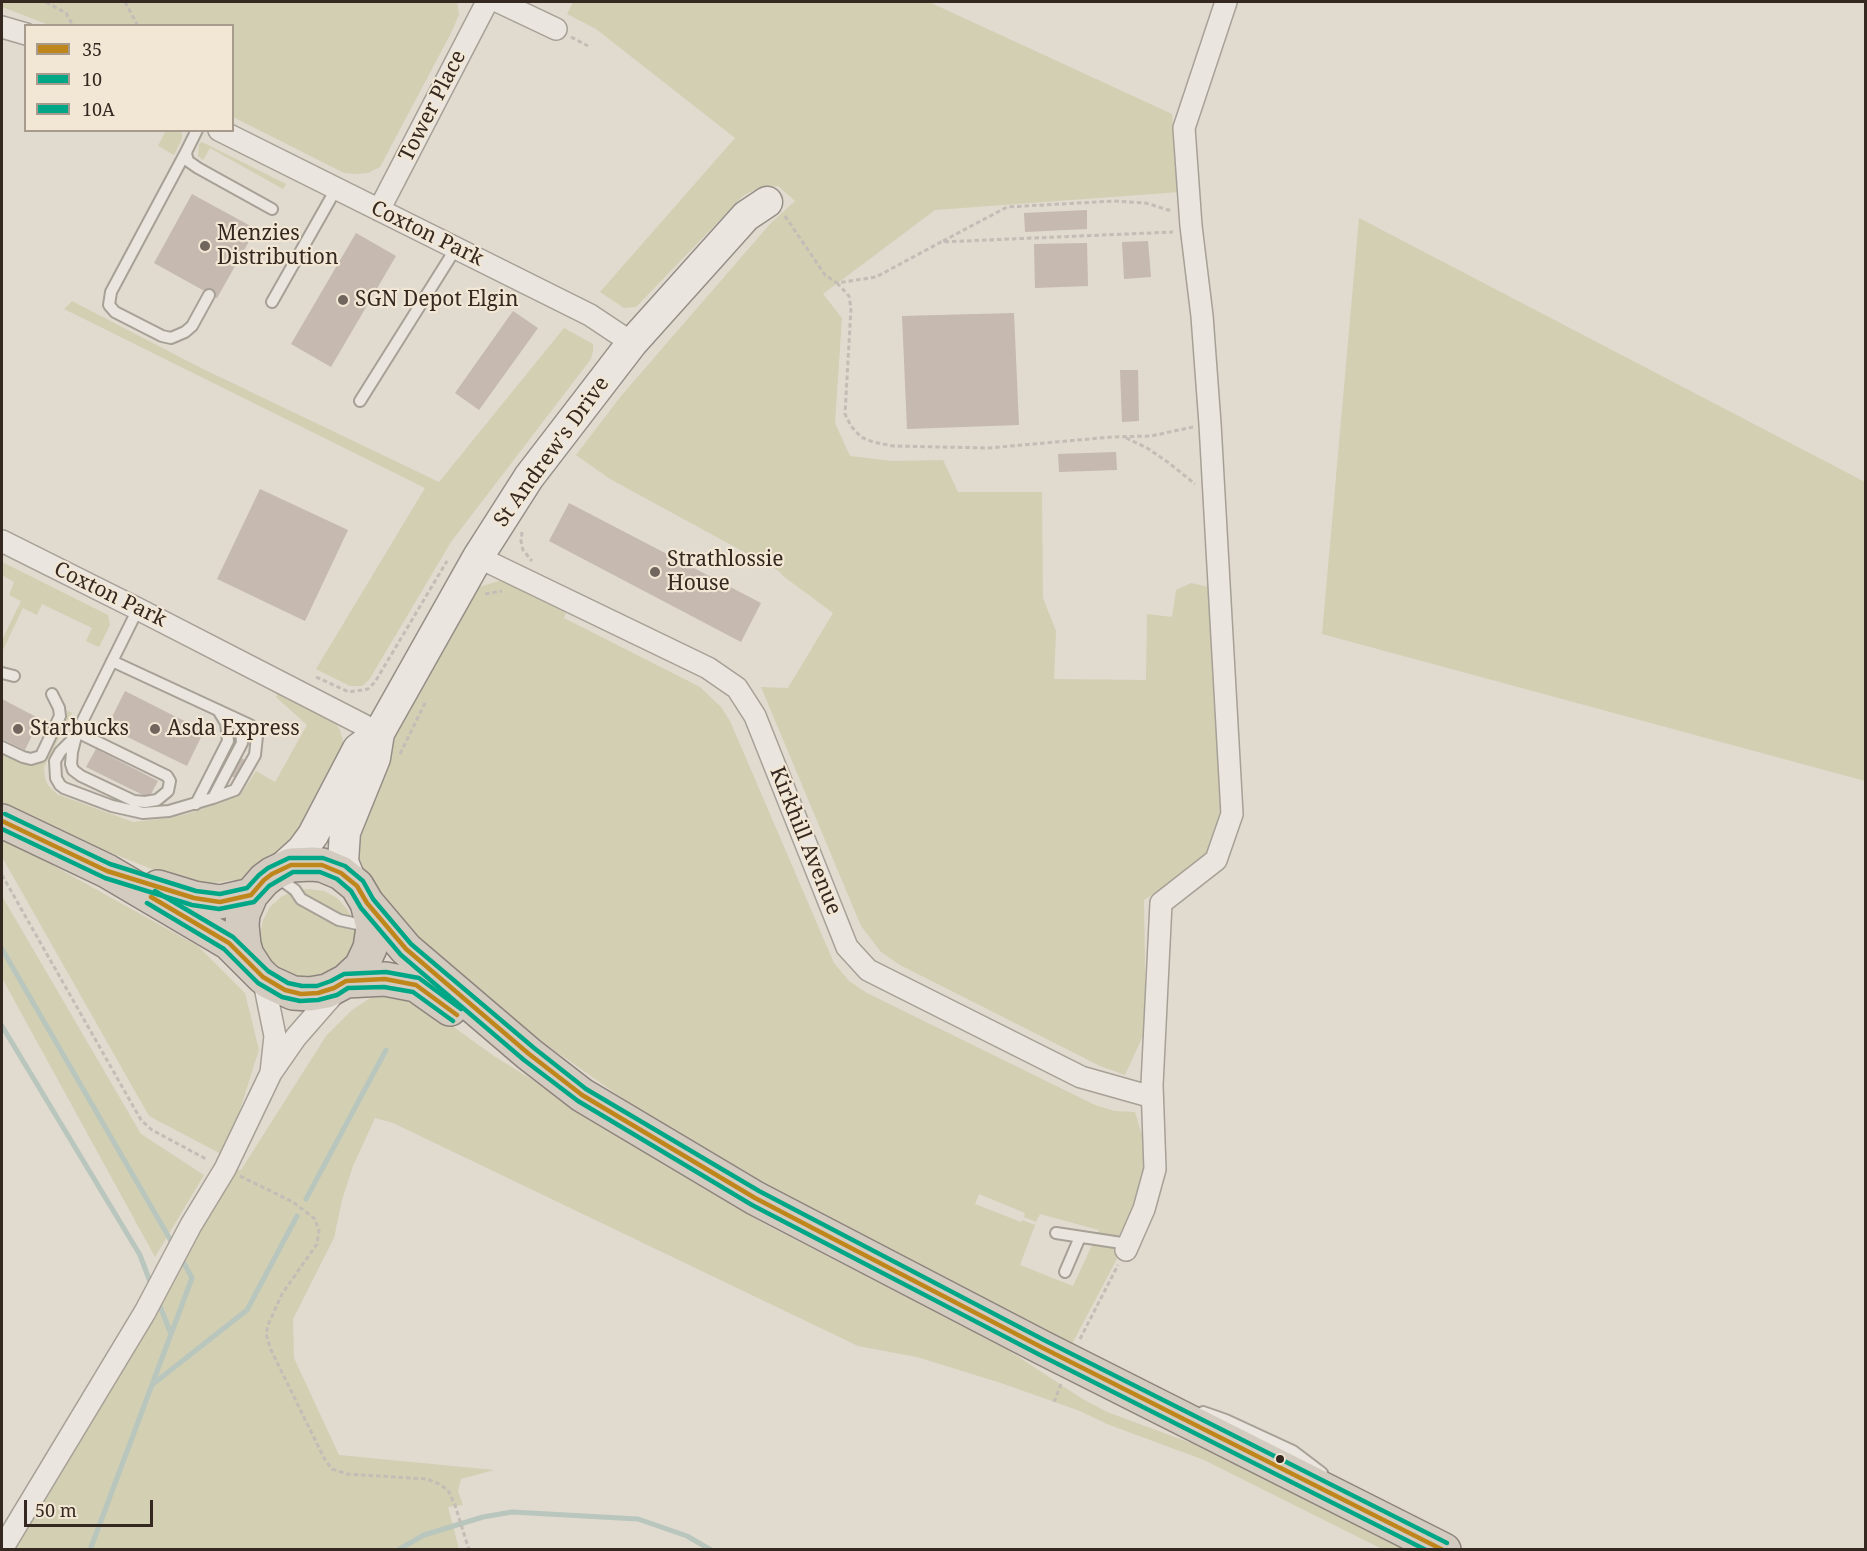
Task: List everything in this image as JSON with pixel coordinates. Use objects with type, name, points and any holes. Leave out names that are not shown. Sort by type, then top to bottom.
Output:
[{"type":"highway","points":[[2,821],[107,871],[230,943],[260,974],[277,987],[301,994],[318,993],[344,983],[385,978],[416,985],[474,1026],[530,1054]]},
{"type":"highway","points":[[107,871],[194,898],[220,902],[301,864],[322,865],[341,873],[406,949],[582,1095],[755,1198],[1069,1361],[1444,1550]]},
{"type":"highway","points":[[260,974],[247,955],[242,935],[243,914],[268,879]]},
{"type":"highway","points":[[344,983],[354,975],[366,957],[372,938],[371,910]]},
{"type":"street","name":"Tower Place","points":[[379,210],[487,2]]},
{"type":"street","points":[[499,2],[530,8],[556,29]]},
{"type":"street","points":[[1127,1247],[1144,1209],[1155,1169],[1152,1097],[1161,903],[1216,860],[1232,814],[1210,424],[1202,316],[1191,231],[1184,128],[1226,2]]},
{"type":"street","points":[[2,27],[24,33]]},
{"type":"street","name":"Coxton Park","points":[[223,132],[590,315],[633,343]]},
{"type":"street","name":"St Andrew's Drive","points":[[371,910],[343,862],[345,832],[375,758],[379,733],[465,555],[633,343],[746,216],[767,202]]},
{"type":"street","name":"Coxton Park","points":[[2,542],[379,733]]},
{"type":"street","name":"Kirkhill Avenue","points":[[465,555],[708,668],[737,688],[755,716],[847,946],[868,970],[1081,1077],[1152,1097]]},
{"type":"street","name":"St Andrew's Drive","points":[[268,879],[302,850],[313,835],[358,749],[379,733]]},
{"type":"street","points":[[260,974],[275,1036],[271,1073]]},
{"type":"street","points":[[2,1549],[145,1312],[191,1225],[225,1169],[271,1073],[296,1037],[344,983]]},
{"type":"lane","points":[[196,132],[111,292],[109,305],[115,312],[162,336],[171,338],[192,326],[209,295]]},
{"type":"lane","points":[[187,150],[189,161],[198,168],[272,209]]},
{"type":"lane","points":[[272,302],[336,189]]},
{"type":"lane","points":[[360,401],[456,248]]},
{"type":"lane","points":[[112,661],[250,725],[257,739],[255,755],[238,786],[230,792],[169,812],[143,813],[112,806],[64,788],[56,778],[55,761],[75,735],[112,661],[138,609]]},
{"type":"lane","points":[[2,673],[15,676]]},
{"type":"lane","points":[[2,747],[23,758],[31,759],[41,756],[60,716],[52,694]]},
{"type":"lane","points":[[196,804],[228,741],[226,723],[218,710]]},
{"type":"lane","points":[[213,798],[242,743],[241,729],[233,717]]},
{"type":"lane","points":[[75,735],[167,776],[170,781],[168,791],[157,800],[137,801],[81,776],[73,770],[71,764],[75,735]]},
{"type":"lane","points":[[268,879],[295,890],[301,899],[339,920],[371,910]]},
{"type":"lane","points":[[1056,1233],[1127,1247]]},
{"type":"lane","points":[[1065,1272],[1080,1237]]},
{"type":"path","points":[[46,2],[66,13],[72,24]]},
{"type":"path","points":[[125,2],[137,24]]},
{"type":"path","points":[[837,283],[876,277],[1007,207],[1114,201],[1146,203],[1168,210],[1190,209]]},
{"type":"path","points":[[767,202],[783,213],[825,275],[837,283],[849,296],[851,308],[845,414],[851,426],[861,437],[893,446],[989,448],[1151,436],[1210,424]]},
{"type":"path","points":[[941,242],[1191,231]]},
{"type":"path","points":[[1124,437],[1147,448],[1190,478],[1215,512]]},
{"type":"path","points":[[525,525],[521,532],[523,550],[536,564]]},
{"type":"path","points":[[379,677],[465,555]]},
{"type":"path","points":[[479,597],[494,591],[507,591]]},
{"type":"path","points":[[398,759],[428,696]]},
{"type":"path","points":[[2,875],[141,1120],[152,1130],[293,1202],[315,1219],[319,1231],[317,1244],[282,1294],[266,1334],[270,1350],[324,1458],[332,1469],[347,1474],[427,1479],[448,1490],[469,1550]]},
{"type":"path","points":[[1069,1361],[1127,1247]]},
{"type":"shaded area","points":[[2,2],[457,2],[459,15],[380,167],[368,173],[355,174],[344,173],[234,118],[234,24],[46,24],[2,7]]},
{"type":"shaded area","points":[[573,2],[929,2],[1172,114],[1180,192],[935,210],[823,294],[842,318],[835,423],[850,456],[892,461],[943,460],[958,492],[1042,492],[1043,598],[1056,631],[1054,679],[1146,680],[1147,614],[1172,617],[1176,590],[1191,583],[1209,587],[1221,819],[1209,856],[1144,900],[1146,1029],[1125,1075],[1100,1066],[900,965],[881,952],[861,926],[761,687],[788,688],[833,613],[779,571],[610,479],[576,455],[621,396],[770,224],[795,201],[778,186],[752,191],[743,196],[636,307],[624,308],[600,292],[735,138],[596,29],[567,14]]},
{"type":"shaded area","points":[[165,132],[182,133],[182,139],[174,155],[158,146]]},
{"type":"shaded area","points":[[202,142],[286,184],[283,189],[210,148],[203,160],[198,156],[199,144]]},
{"type":"shaded area","points":[[1359,218],[1865,482],[1865,781],[1322,634]]},
{"type":"shaded area","points":[[72,301],[201,368],[439,482],[564,328],[593,344],[593,351],[591,359],[451,542],[369,680],[362,686],[350,686],[316,669],[425,488],[64,309]]},
{"type":"shaded area","points":[[2,562],[108,615],[110,625],[99,647],[86,641],[92,628],[42,604],[37,615],[23,608],[2,652],[2,640],[21,601],[9,595],[14,582],[2,575]]},
{"type":"shaded area","points":[[499,581],[511,582],[567,610],[564,618],[700,687],[721,707],[730,721],[834,963],[849,981],[867,993],[1095,1105],[1115,1111],[1135,1112],[1141,1132],[1147,1132],[1148,1169],[1120,1253],[1072,1344],[847,1232],[713,1157],[632,1105],[507,1017],[421,946],[351,856],[357,820],[393,741],[472,594],[479,587]],"holes":[[[979,1194],[1025,1213],[1024,1217],[1036,1222],[1040,1214],[1099,1230],[1073,1286],[1020,1265],[1035,1225],[975,1204]]]},
{"type":"shaded area","points":[[279,690],[331,716],[340,730],[344,745],[305,824],[272,862],[243,887],[233,880],[209,884],[209,892],[2,809],[2,753],[27,765],[37,764],[44,760],[67,717],[66,710],[72,713],[44,767],[48,785],[57,794],[133,822],[187,814],[240,795],[256,771],[275,782],[307,725],[276,697]]},
{"type":"shaded area","points":[[2,837],[198,946],[245,993],[259,1050],[225,1156],[149,1116],[2,857]]},
{"type":"shaded area","points":[[295,890],[324,891],[337,898],[347,909],[354,922],[356,937],[354,952],[322,983],[279,975],[262,950],[260,935],[263,920],[270,907],[281,897]]},
{"type":"shaded area","points":[[2,896],[141,1134],[204,1175],[155,1257],[2,978]]},
{"type":"shaded area","points":[[408,994],[494,1056],[761,1222],[1002,1346],[1081,1398],[1107,1412],[1221,1454],[1410,1549],[1382,1549],[1204,1460],[1107,1424],[1080,1411],[917,1357],[858,1346],[393,1123],[375,1118],[353,1166],[342,1200],[334,1238],[293,1319],[294,1358],[339,1455],[494,1470],[461,1479],[458,1491],[463,1505],[448,1507],[459,1549],[2,1550],[225,1169],[241,1170],[326,1036],[352,1010],[370,998],[386,996],[400,998]]},
{"type":"building","name":"Menzies Distribution","points":[[192,194],[256,229],[217,298],[154,263]]},
{"type":"building","points":[[1087,210],[1087,229],[1025,232],[1024,213]]},
{"type":"building","name":"SGN Depot Elgin","points":[[356,233],[396,256],[331,367],[291,344]]},
{"type":"building","points":[[1148,241],[1151,277],[1124,279],[1122,242]]},
{"type":"building","points":[[1087,243],[1088,286],[1035,288],[1034,244]]},
{"type":"building","points":[[513,311],[538,328],[479,410],[455,393]]},
{"type":"building","points":[[1014,313],[1019,425],[907,429],[902,316]]},
{"type":"building","points":[[1120,370],[1138,370],[1139,421],[1122,422]]},
{"type":"building","points":[[1116,452],[1117,470],[1059,472],[1058,454]]},
{"type":"building","points":[[260,489],[348,530],[305,621],[217,579]]},
{"type":"building","name":"Strathlossie House","points":[[569,503],[761,603],[741,642],[549,541]]},
{"type":"building","name":"Asda Express","points":[[125,691],[204,731],[187,766],[107,727]]},
{"type":"building","name":"Starbucks","points":[[2,699],[40,719],[25,750],[2,739]]},
{"type":"building","points":[[221,748],[249,762],[239,780],[212,766]]},
{"type":"building","points":[[96,749],[158,781],[149,798],[86,767]]},
{"type":"waterway","points":[[2,949],[174,1246]]},
{"type":"waterway","points":[[2,1026],[140,1255],[152,1287]]},
{"type":"waterway","points":[[306,1199],[386,1050]]},
{"type":"waterway","points":[[153,1384],[247,1310],[297,1216]]},
{"type":"waterway","points":[[90,1550],[192,1278],[180,1256]]},
{"type":"waterway","points":[[158,1301],[171,1334]]},
{"type":"waterway","points":[[398,1550],[424,1535],[483,1517],[512,1512],[638,1519],[687,1536],[711,1550]]},
{"type":"transit line","name":"10A","points":[[5,814],[110,864],[196,891],[220,894],[247,888],[268,868],[289,858],[323,858],[345,866],[363,881],[373,899],[411,944],[586,1089],[759,1191],[1046,1341],[1447,1543]]},
{"type":"transit line","name":"35","points":[[2,821],[107,871],[194,898],[220,902],[251,895],[264,880],[291,865],[322,865],[341,873],[357,886],[367,903],[406,949],[529,1054],[582,1095],[755,1198],[1043,1348],[1443,1550]]},
{"type":"transit line","name":"10","points":[[2,829],[105,878],[192,905],[219,909],[254,902],[269,886],[293,872],[320,872],[337,879],[351,891],[361,908],[401,955],[524,1060],[578,1101],[752,1205],[1040,1355],[1426,1550]]},
{"type":"transit line","name":"10A","points":[[155,891],[233,937],[268,971],[288,983],[317,986],[344,974],[386,972],[419,978],[461,1009]]},
{"type":"transit line","name":"35","points":[[151,897],[229,943],[263,977],[285,990],[301,994],[318,993],[346,981],[385,979],[416,985],[457,1015]]},
{"type":"transit line","name":"10","points":[[147,903],[224,949],[258,983],[282,997],[300,1001],[318,1000],[337,995],[348,988],[384,987],[413,992],[453,1021]]},
{"type":"place","name":"Menzies Distribution","points":[[205,246]]},
{"type":"place","name":"SGN Depot Elgin","points":[[343,300]]},
{"type":"place","name":"Strathlossie House","points":[[655,572]]},
{"type":"place","name":"Starbucks","points":[[18,729]]},
{"type":"place","name":"Asda Express","points":[[155,729]]}]
